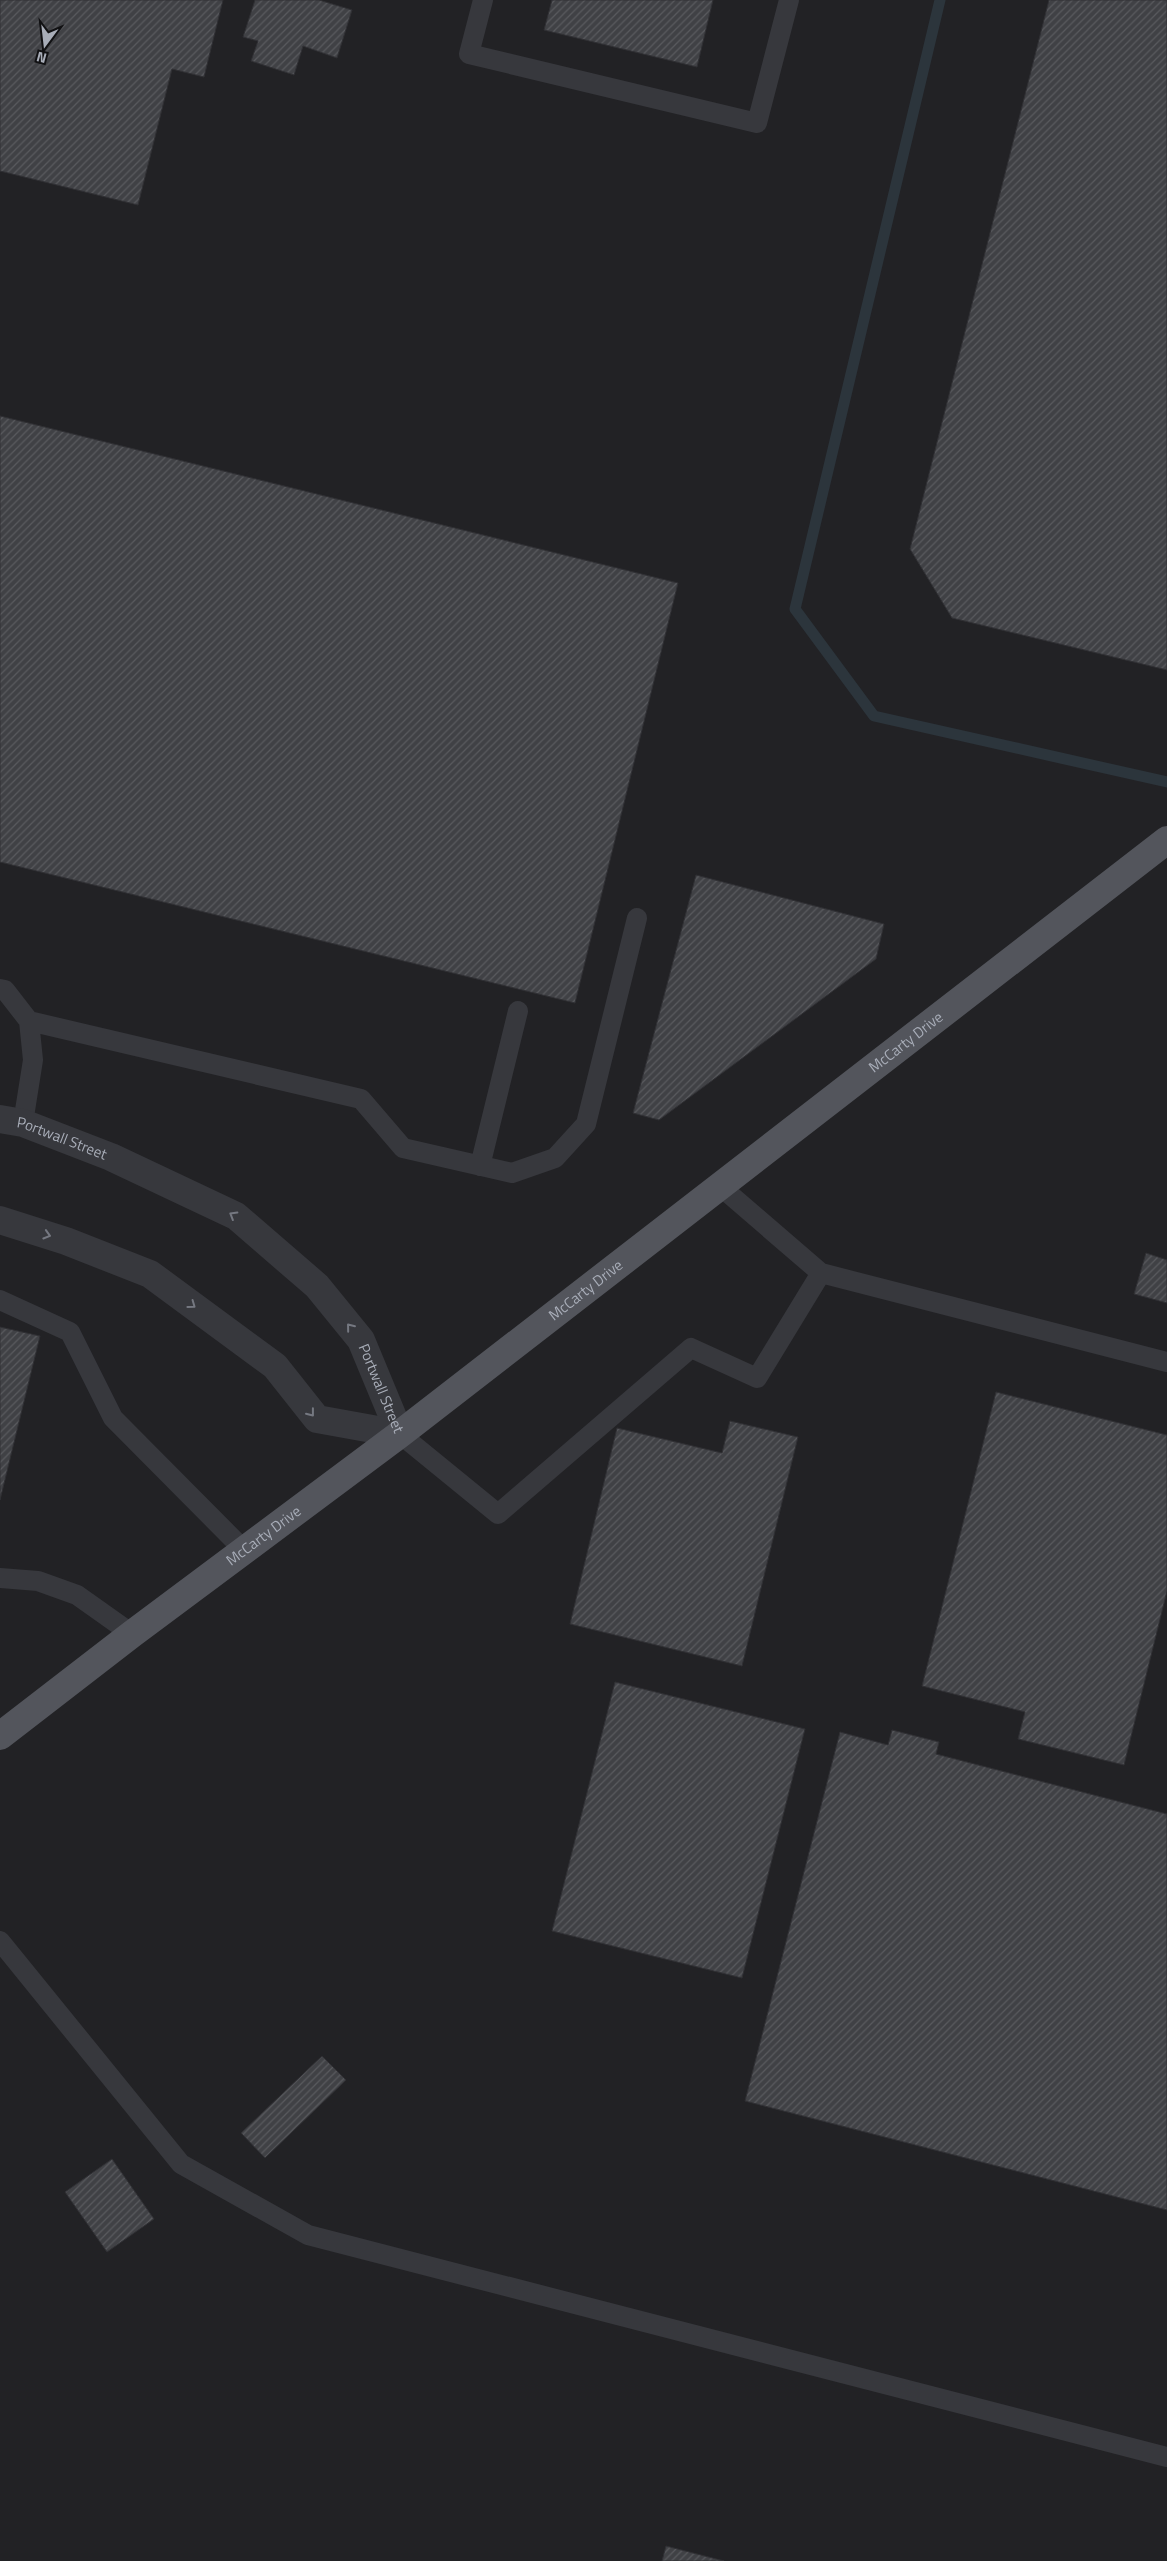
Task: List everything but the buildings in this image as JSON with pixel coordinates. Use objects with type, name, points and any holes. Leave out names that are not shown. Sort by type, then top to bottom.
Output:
[{"type":"main road","name":"McCarty Drive","points":[[0,1736],[132,1634],[400,1434],[1167,840]]},
{"type":"street","name":"Portwall Street","points":[[12,1121],[111,1157],[236,1216],[317,1286],[361,1340],[400,1434]]},
{"type":"street","name":"Portwall Street","points":[[0,1220],[66,1241],[150,1274],[275,1366],[317,1420],[400,1434]]},
{"type":"lane","points":[[483,0],[470,54],[757,124],[789,0]]},
{"type":"lane","points":[[29,1021],[361,1098],[403,1148],[512,1173],[555,1158],[586,1124],[637,918]]},
{"type":"lane","points":[[0,989],[5,990],[29,1021],[33,1060],[12,1121]]},
{"type":"lane","points":[[480,1166],[518,1011]]},
{"type":"lane","points":[[720,1186],[821,1273],[1167,1362]]},
{"type":"lane","points":[[400,1434],[498,1514],[691,1348],[757,1378],[821,1273]]},
{"type":"lane","points":[[0,1300],[70,1332],[113,1418],[244,1550]]},
{"type":"lane","points":[[0,1578],[38,1581],[77,1594],[132,1634]]},
{"type":"lane","points":[[0,1941],[181,2164],[308,2235],[1167,2457]]},
{"type":"shaded area","points":[[0,0],[1167,0],[1167,2561],[0,2561]]},
{"type":"waterway","points":[[940,0],[795,609],[874,716],[1167,782]]}]
